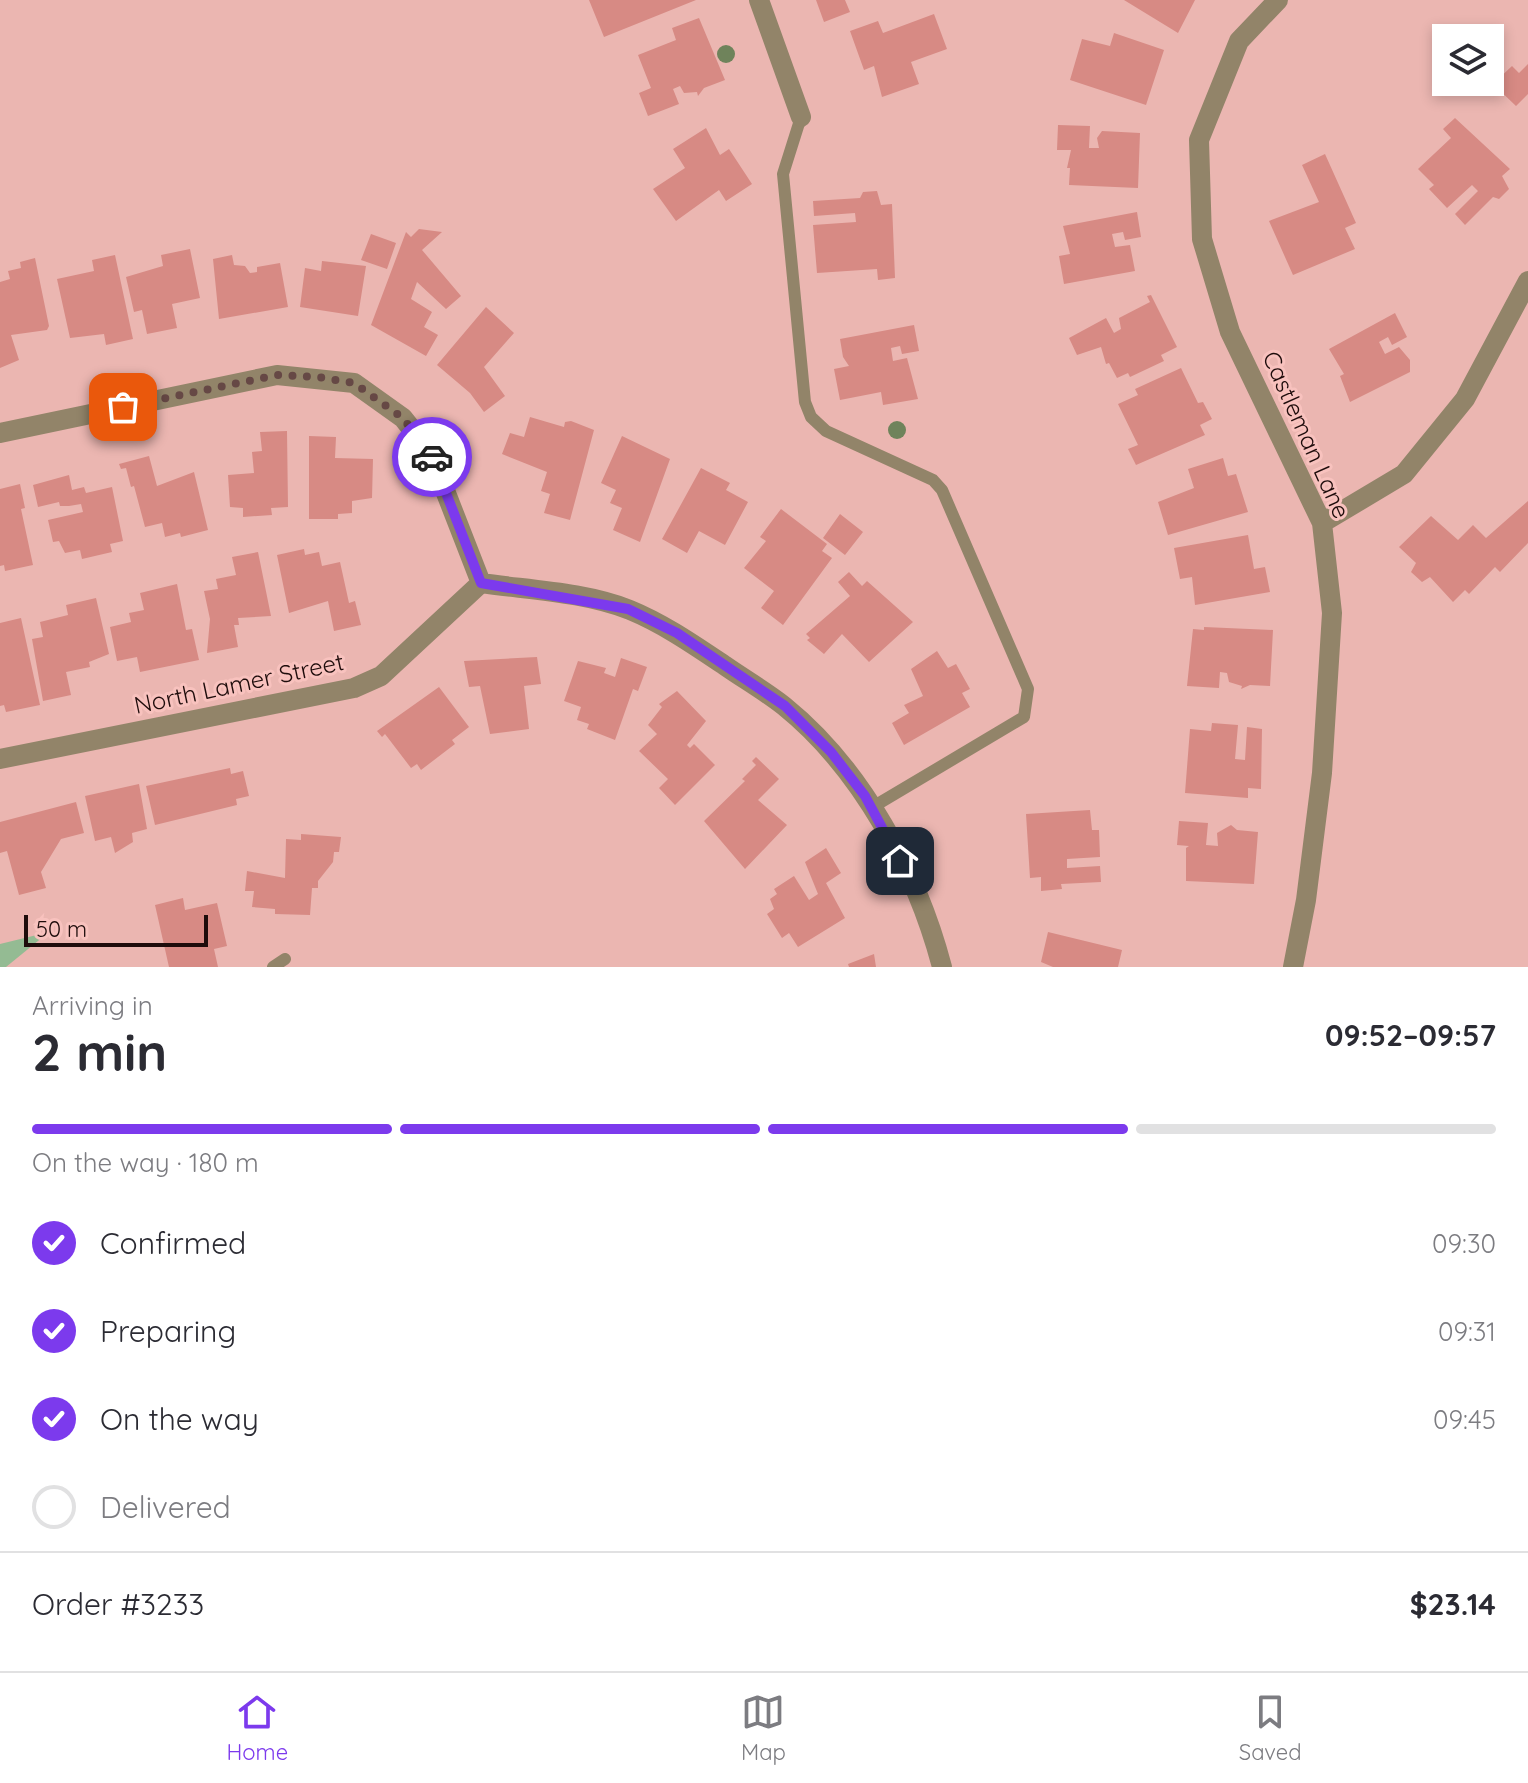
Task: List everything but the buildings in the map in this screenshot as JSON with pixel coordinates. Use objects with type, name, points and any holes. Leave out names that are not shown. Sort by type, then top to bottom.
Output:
[{"type":"street","points":[[759,0],[801,117]]},
{"type":"street","name":"Castleman Lane","points":[[1278,0],[1239,41],[1199,140],[1202,239],[1230,332],[1322,523],[1332,613],[1322,773],[1306,900],[1293,967]]},
{"type":"street","points":[[1322,523],[1404,474],[1465,399],[1528,281]]},
{"type":"street","points":[[0,433],[277,375],[354,383],[403,418],[430,452],[481,583],[628,609],[677,633],[785,706],[831,752],[871,808],[914,887],[942,967]]},
{"type":"street","name":"North Lamer Street","points":[[0,759],[354,688],[381,676],[481,583]]},
{"type":"lane","points":[[801,117],[783,174],[808,410],[826,431],[933,480],[942,490],[1028,689],[1024,717],[871,808]]},
{"type":"lane","points":[[273,967],[285,959]]},
{"type":"green space","points":[[49,932],[6,967],[0,967],[0,944]]},
{"type":"way so far","points":[[123,407],[277,375],[318,377],[354,383],[403,418],[432,457]]},
{"type":"route","points":[[432,457],[460,522],[481,583],[591,600],[628,609],[677,633],[785,706],[831,752],[865,796],[900,861]]}]
